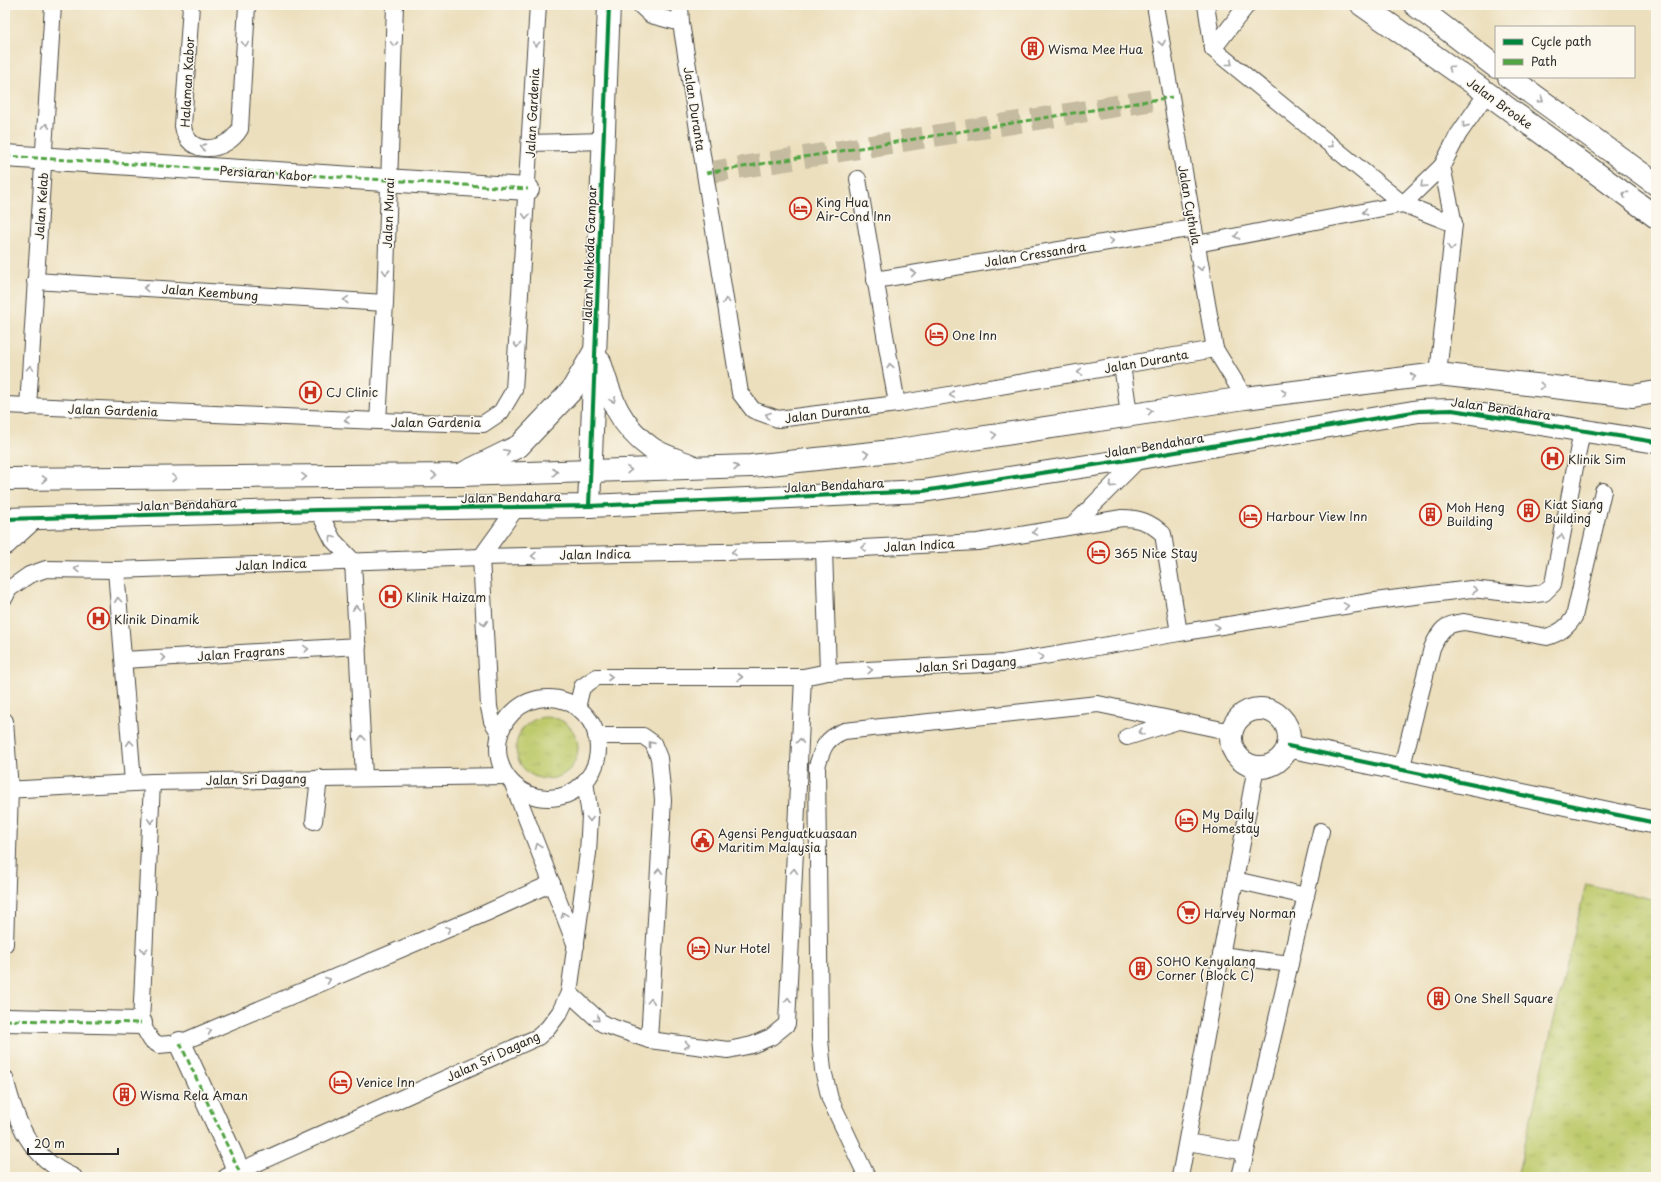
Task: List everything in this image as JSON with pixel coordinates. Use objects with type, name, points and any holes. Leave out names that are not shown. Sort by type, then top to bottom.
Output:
[{"type":"street","name":"Jalan Nahkoda Gampar","points":[[589,506],[609,5]]},
{"type":"street","name":"Jalan Brooke","points":[[1362,5],[1487,93],[1656,217]]},
{"type":"street","points":[[1415,5],[1495,66]]},
{"type":"street","points":[[1510,78],[1656,184]]},
{"type":"street","name":"Persiaran Kabor","points":[[5,156],[389,182],[528,189]]},
{"type":"street","points":[[595,350],[612,400],[627,427],[652,448],[697,468]]},
{"type":"street","points":[[460,475],[518,446],[572,390],[595,350]]},
{"type":"street","name":"Jalan Bendahara","points":[[5,479],[460,475],[751,466],[892,452],[1129,414],[1438,374],[1633,396],[1656,392]]},
{"type":"street","name":"Jalan Bendahara","points":[[5,520],[318,510],[589,506],[923,491],[1140,458],[1419,411],[1452,410],[1656,442]]},
{"type":"street","points":[[5,544],[31,520]]},
{"type":"street","points":[[1260,709],[1269,710],[1278,715],[1284,722],[1288,730],[1288,746],[1285,754],[1280,760],[1264,767],[1256,767],[1239,759],[1231,742],[1232,732],[1235,723],[1246,713],[1260,709]]},
{"type":"street","points":[[1288,746],[1656,823]]},
{"type":"street","points":[[5,1020],[141,1023]]},
{"type":"street","points":[[180,1043],[233,1174]]},
{"type":"lane","name":"Jalan Kelab","points":[[28,407],[35,281],[45,158],[53,5]]},
{"type":"lane","name":"Halaman Kabor","points":[[191,5],[183,126],[184,134],[187,140],[207,148],[219,147],[229,143],[240,129],[246,5]]},
{"type":"lane","name":"Jalan Murai","points":[[378,422],[385,303],[395,5]]},
{"type":"lane","name":"Jalan Gardenia","points":[[5,405],[378,422],[483,424],[501,412],[514,390],[528,189],[538,5]]},
{"type":"lane","points":[[640,5],[651,15],[681,23]]},
{"type":"lane","name":"Jalan Duranta","points":[[680,5],[681,23],[740,393],[753,410],[778,419],[897,404],[1215,349]]},
{"type":"lane","name":"Jalan Cythula","points":[[1155,5],[1215,349],[1245,398]]},
{"type":"lane","points":[[1206,5],[1213,49],[1403,204],[1454,224]]},
{"type":"lane","points":[[1213,49],[1247,5]]},
{"type":"lane","points":[[1197,244],[1403,204],[1442,166],[1458,135],[1487,93]]},
{"type":"lane","points":[[530,142],[604,141]]},
{"type":"lane","points":[[1438,374],[1454,224],[1442,166]]},
{"type":"lane","points":[[858,179],[897,404]]},
{"type":"lane","name":"Jalan Cressandra","points":[[875,280],[1194,228]]},
{"type":"lane","name":"Jalan Keembung","points":[[35,281],[385,303]]},
{"type":"lane","points":[[1122,365],[1129,414]]},
{"type":"lane","name":"Jalan Sri Dagang","points":[[577,708],[582,687],[597,676],[803,677],[828,672],[1003,663],[1375,601],[1471,589],[1529,595],[1544,593],[1553,584],[1582,430]]},
{"type":"lane","points":[[1073,525],[1140,458]]},
{"type":"lane","points":[[1401,770],[1432,648],[1437,636],[1444,627],[1453,623],[1464,622],[1547,637],[1558,633],[1568,625],[1574,617],[1603,491]]},
{"type":"lane","points":[[500,734],[492,721],[489,707],[481,556],[517,507]]},
{"type":"lane","points":[[318,510],[333,540],[353,561],[364,777]]},
{"type":"lane","points":[[1073,525],[1137,518],[1153,525],[1163,534],[1179,633]]},
{"type":"lane","name":"Jalan Indica","points":[[116,570],[481,556],[824,550],[978,542],[1073,525]]},
{"type":"lane","points":[[824,550],[828,672]]},
{"type":"lane","points":[[5,597],[9,588],[29,575],[46,569],[116,570],[133,782]]},
{"type":"lane","name":"Jalan Fragrans","points":[[124,660],[358,646]]},
{"type":"lane","points":[[569,993],[603,1024],[649,1040],[728,1050],[752,1045],[771,1037],[787,1024],[803,677]]},
{"type":"lane","points":[[510,780],[523,792],[536,797],[549,798],[563,796],[575,790],[586,780],[594,767],[597,752],[596,736],[589,721],[577,708],[564,700],[547,698],[532,701],[518,708],[507,719],[500,734],[499,756],[552,883],[576,948]]},
{"type":"lane","points":[[867,1177],[830,1099],[823,1070],[820,1039],[817,766],[822,749],[831,736],[844,731],[1098,704],[1182,720],[1232,732]]},
{"type":"lane","points":[[5,720],[7,790],[5,944]]},
{"type":"lane","points":[[1127,736],[1182,720]]},
{"type":"lane","points":[[596,736],[643,736],[653,743],[659,758],[663,800],[649,1040]]},
{"type":"lane","points":[[1180,1177],[1256,767]]},
{"type":"lane","name":"Jalan Sri Dagang","points":[[7,790],[133,782],[364,777],[510,780]]},
{"type":"lane","points":[[314,821],[319,778]]},
{"type":"lane","name":"Jalan Sri Dagang","points":[[233,1174],[538,1037],[548,1028],[560,1012],[569,993],[576,948],[588,853],[590,816],[586,780]]},
{"type":"lane","points":[[152,782],[141,1023],[152,1040],[159,1045],[180,1043],[486,913],[552,883]]},
{"type":"lane","points":[[1240,1177],[1321,831]]},
{"type":"lane","points":[[1235,880],[1306,896]]},
{"type":"lane","points":[[1221,954],[1290,964]]},
{"type":"lane","points":[[5,1078],[13,1111],[32,1146],[63,1172],[74,1177]]},
{"type":"lane","points":[[1187,1142],[1246,1152]]},
{"type":"green space","points":[[541,717],[553,717],[569,726],[576,736],[578,748],[576,760],[569,770],[553,779],[541,779],[530,774],[521,765],[516,754],[516,742],[521,731],[530,722]]},
{"type":"green space","points":[[1586,884],[1656,900],[1656,1177],[1517,1177]]},
{"type":"tunnel","points":[[706,173],[1172,97]]},
{"type":"marked path","points":[[706,173],[1172,97]]},
{"type":"marked path","points":[[5,156],[528,189]]},
{"type":"marked path","points":[[5,1020],[141,1023]]},
{"type":"marked path","points":[[180,1043],[239,1171]]},
{"type":"cycle path","points":[[589,506],[609,5]]},
{"type":"cycle path","points":[[5,519],[318,510],[589,506],[923,491],[1140,458],[1419,411],[1452,410],[1656,442]]},
{"type":"cycle path","points":[[1288,746],[1656,823]]},
{"type":"place","name":"Wisma Mee Hua","points":[[1032,49]]},
{"type":"place","name":"King Hua Air-Cond Inn","points":[[801,209]]},
{"type":"place","name":"One Inn","points":[[936,335]]},
{"type":"place","name":"CJ Clinic","points":[[310,392]]},
{"type":"place","name":"Klinik Sim","points":[[1553,459]]},
{"type":"place","name":"Kiat Siang Building","points":[[1528,511]]},
{"type":"place","name":"Moh Heng Building","points":[[1430,514]]},
{"type":"place","name":"Harbour View Inn","points":[[1251,516]]},
{"type":"place","name":"365 Nice Stay","points":[[1099,553]]},
{"type":"place","name":"Klinik Haizam","points":[[391,597]]},
{"type":"place","name":"Klinik Dinamik","points":[[99,619]]},
{"type":"place","name":"My Daily Homestay","points":[[1186,821]]},
{"type":"place","name":"Agensi Penguatkuasaan Maritim Malaysia","points":[[702,840]]},
{"type":"place","name":"Harvey Norman","points":[[1188,913]]},
{"type":"place","name":"Nur Hotel","points":[[699,948]]},
{"type":"place","name":"SOHO Kenyalang Corner (Block C)","points":[[1140,968]]},
{"type":"place","name":"One Shell Square","points":[[1438,998]]},
{"type":"place","name":"Venice Inn","points":[[341,1082]]},
{"type":"place","name":"Wisma Rela Aman","points":[[125,1095]]}]
